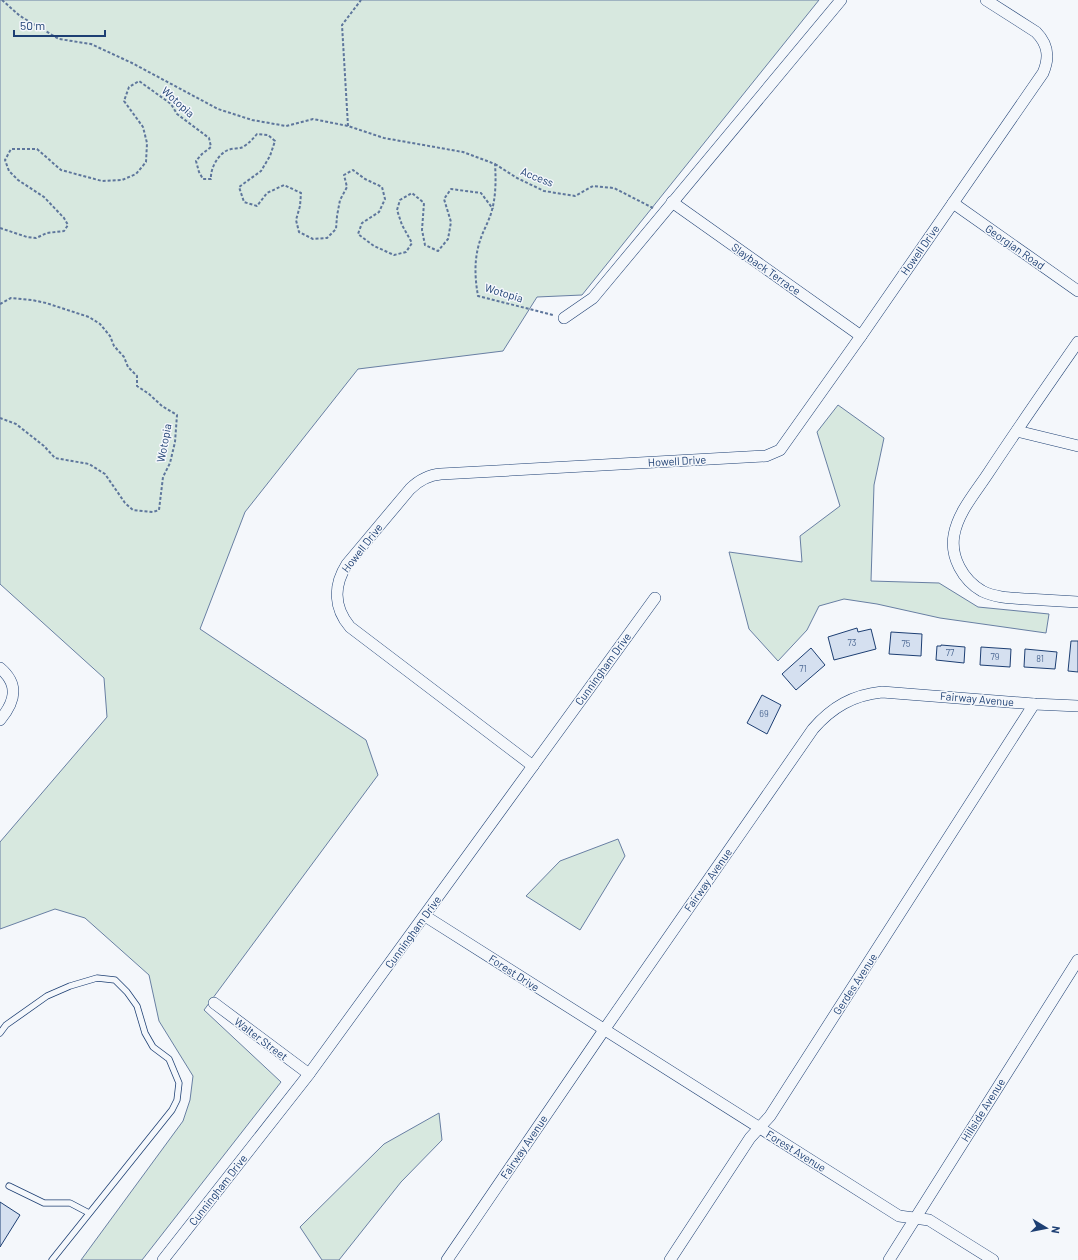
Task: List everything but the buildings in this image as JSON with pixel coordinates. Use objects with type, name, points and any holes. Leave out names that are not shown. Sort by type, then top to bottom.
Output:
[{"type":"street","points":[[564,318],[592,298],[841,0]]},
{"type":"street","name":"Howell Drive","points":[[533,766],[350,627],[341,614],[337,599],[338,581],[347,564],[414,484],[435,474],[766,456],[780,450],[861,336],[1043,72],[1047,62],[1047,50],[1045,43],[1036,32],[986,0]]},
{"type":"street","name":"Slayback Terrace","points":[[672,202],[861,336]]},
{"type":"street","name":"Georgian Road","points":[[953,203],[1078,291]]},
{"type":"street","points":[[1078,342],[958,520],[954,537],[954,546],[958,564],[968,580],[983,591],[1001,597],[1078,602]]},
{"type":"street","points":[[1017,431],[1078,446]]},
{"type":"street","name":"Cunningham Drive","points":[[163,1260],[309,1074],[655,598]]},
{"type":"street","points":[[0,668],[10,680],[13,688],[13,697],[10,706],[0,720]]},
{"type":"street","name":"Fairway Avenue","points":[[447,1260],[604,1030],[813,729],[829,712],[850,699],[882,692],[1078,706]]},
{"type":"street","name":"Gerdes Avenue","points":[[670,1260],[750,1138],[770,1116],[1034,704]]},
{"type":"street","name":"Forest Drive","points":[[425,916],[604,1030]]},
{"type":"street","name":"Hillside Avenue","points":[[889,1260],[1078,960]]},
{"type":"street","name":"Walter Street","points":[[214,1003],[309,1074]]},
{"type":"street","name":"Forest Avenue","points":[[604,1030],[899,1216],[928,1220],[993,1260]]},
{"type":"lane","points":[[0,1033],[6,1025],[47,996],[70,986],[97,978],[115,980],[127,992],[137,1006],[145,1034],[153,1047],[169,1059],[179,1083],[177,1100],[172,1110],[52,1260]]},
{"type":"lane","points":[[9,1186],[44,1203],[70,1203],[89,1214]]},
{"type":"path","name":"Wotopia","points":[[2,0],[20,16],[59,39],[92,44],[132,63],[218,109],[252,120],[286,126],[313,120],[348,126],[384,138],[463,152],[495,164],[496,186],[493,209],[479,243],[477,254],[475,279],[478,296],[564,318]]},
{"type":"path","points":[[348,126],[342,25],[361,0]]},
{"type":"path","name":"Wotopia","points":[[0,228],[27,237],[36,238],[47,233],[64,231],[68,225],[59,212],[44,197],[18,180],[8,171],[5,160],[11,149],[37,149],[61,170],[102,181],[122,180],[136,174],[146,162],[147,143],[143,127],[124,101],[129,87],[139,81],[171,104],[177,114],[209,138],[211,147],[196,161],[203,180],[210,179],[212,166],[227,150],[242,148],[258,134],[268,135],[275,141],[270,156],[261,171],[239,187],[244,202],[257,206],[267,193],[284,185],[300,192],[300,206],[296,220],[299,232],[313,239],[327,238],[336,229],[336,216],[340,200],[347,187],[344,175],[353,170],[365,179],[382,187],[385,199],[379,212],[362,223],[358,234],[374,246],[394,255],[406,252],[412,243],[402,226],[397,210],[400,200],[412,193],[424,204],[422,230],[425,244],[438,251],[448,239],[451,222],[444,199],[451,189],[481,193],[493,209]]},
{"type":"path","name":"Access","points":[[495,164],[517,178],[544,190],[574,196],[593,186],[614,188],[663,213]]},
{"type":"path","name":"Wotopia","points":[[0,304],[11,298],[32,300],[83,315],[100,324],[110,336],[114,346],[124,357],[128,367],[137,376],[137,386],[149,394],[162,406],[177,415],[175,442],[170,463],[164,477],[159,510],[153,512],[133,510],[126,503],[105,474],[89,464],[55,458],[44,446],[16,424],[0,418]]},
{"type":"shaded area","points":[[0,0],[819,0],[582,295],[537,297],[503,351],[358,369],[245,512],[200,629],[366,740],[378,775],[204,1010],[281,1082],[142,1260],[81,1260],[183,1121],[190,1100],[193,1076],[159,1021],[149,975],[85,918],[55,909],[0,929],[0,842],[107,717],[104,678],[0,584]]},
{"type":"shaded area","points":[[838,405],[884,438],[874,485],[871,581],[939,583],[978,607],[1049,614],[1046,633],[940,618],[877,604],[844,599],[819,606],[807,630],[778,661],[749,629],[729,552],[802,562],[800,536],[840,506],[817,432]]},
{"type":"shaded area","points":[[618,839],[625,856],[580,930],[526,896],[560,861]]},
{"type":"shaded area","points":[[439,1113],[442,1140],[401,1182],[339,1260],[322,1260],[300,1227],[384,1144]]}]
